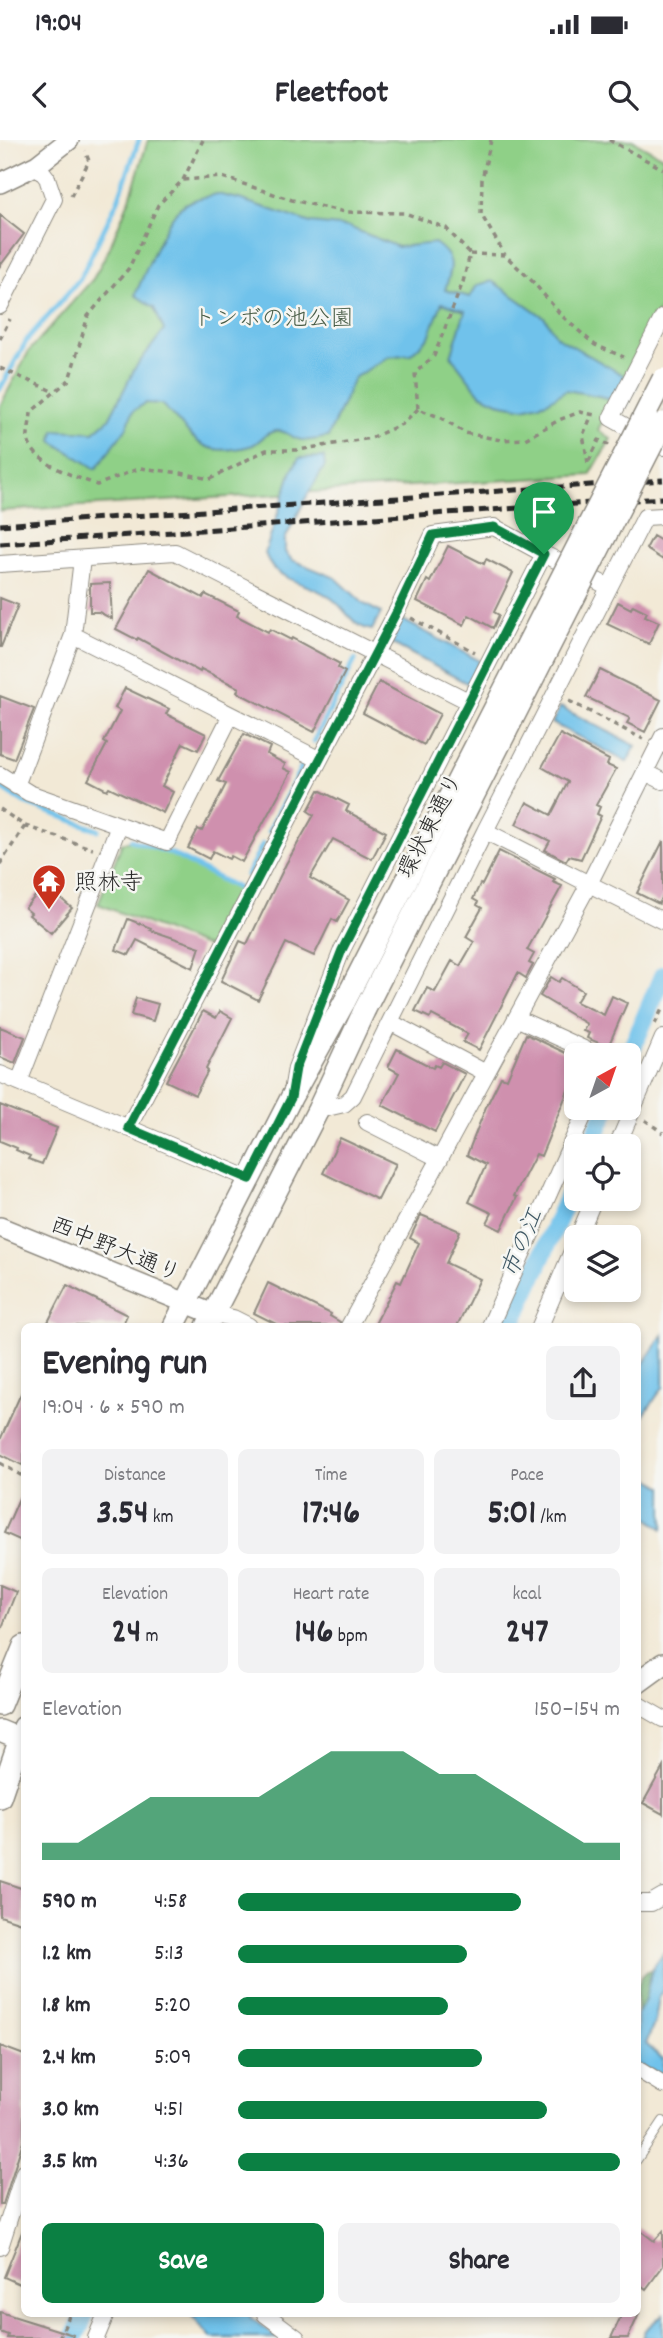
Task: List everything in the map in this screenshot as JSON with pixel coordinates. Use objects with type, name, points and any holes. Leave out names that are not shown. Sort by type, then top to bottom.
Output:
[{"type":"main road","name":"環状東通り","points":[[210,1320],[317,1110],[355,1006],[663,379]]},
{"type":"main road","name":"環状東通り","points":[[176,1323],[291,1098],[355,1006],[663,423]]},
{"type":"main road","points":[[0,1705],[21,1653]]},
{"type":"main road","points":[[641,1680],[663,1664]]},
{"type":"main road","points":[[0,1797],[17,1734]]},
{"type":"street","points":[[0,183],[37,165],[69,140]]},
{"type":"street","points":[[0,306],[54,199],[47,178],[37,165]]},
{"type":"street","points":[[663,317],[614,412],[663,446]]},
{"type":"street","points":[[317,1110],[344,1104],[353,1096],[645,517],[663,516]]},
{"type":"street","points":[[128,1128],[433,535],[494,527],[610,587]]},
{"type":"street","points":[[0,565],[175,552],[468,701]]},
{"type":"street","points":[[291,1098],[296,1068],[342,950],[544,554]]},
{"type":"street","points":[[16,786],[73,635],[82,559]]},
{"type":"street","points":[[73,635],[318,759]]},
{"type":"street","points":[[0,775],[29,793],[167,842],[232,715]]},
{"type":"street","points":[[351,1323],[589,884],[663,736]]},
{"type":"street","points":[[645,772],[663,781]]},
{"type":"street","points":[[19,1082],[119,825]]},
{"type":"street","points":[[485,831],[663,921]]},
{"type":"street","points":[[516,1018],[571,1043]]},
{"type":"street","points":[[390,1022],[486,1073]]},
{"type":"street","points":[[622,1134],[663,1038]]},
{"type":"street","points":[[0,1074],[250,1179]]},
{"type":"street","points":[[491,1323],[582,1120]]},
{"type":"street","points":[[368,1122],[440,1159]]},
{"type":"street","name":"西中野大通り","points":[[0,1227],[186,1303],[210,1320]]},
{"type":"street","points":[[541,1323],[564,1270]]},
{"type":"street","points":[[210,1320],[233,1318],[243,1323]]},
{"type":"street","points":[[641,1706],[663,1719]]},
{"type":"street","points":[[641,1903],[651,1903],[663,1896]]},
{"type":"street","points":[[641,2071],[663,2085]]},
{"type":"street","points":[[0,2247],[18,2213],[21,2192]]},
{"type":"street","points":[[96,2338],[105,2317]]},
{"type":"street","points":[[269,2317],[297,2338]]},
{"type":"lane","points":[[641,2154],[663,2121]]},
{"type":"path","points":[[203,140],[183,180],[158,205],[129,268],[89,316],[69,380],[31,412],[28,440],[39,457],[97,485],[141,468],[210,479],[266,450],[298,450],[371,438],[402,424],[418,409]]},
{"type":"path","points":[[491,140],[482,179],[481,214],[505,256],[533,282],[562,316],[595,345],[636,370]]},
{"type":"path","points":[[609,140],[663,169]]},
{"type":"path","points":[[183,180],[222,177],[292,200],[345,212],[405,213],[446,228],[470,254],[505,256]]},
{"type":"path","points":[[418,409],[415,373],[434,356],[463,282],[470,254]]},
{"type":"path","points":[[0,368],[53,392]]},
{"type":"path","points":[[418,409],[442,418],[465,433],[501,440],[525,439],[580,412],[614,412]]},
{"type":"path","points":[[592,414],[583,435],[588,463],[599,440],[613,447]]},
{"type":"path","points":[[544,554],[561,519],[573,525]]},
{"type":"path","points":[[8,806],[2,810],[25,826],[108,855]]},
{"type":"path","points":[[0,864],[25,826]]},
{"type":"path","points":[[0,1462],[21,1475]]},
{"type":"path","points":[[59,2338],[69,2317]]},
{"type":"green space","name":"トンボの池公園","points":[[148,140],[632,140],[663,157],[663,303],[598,430],[611,439],[590,475],[0,511],[0,406],[29,351],[93,279],[130,198]]},
{"type":"green space","points":[[131,840],[170,853],[241,890],[212,949],[98,904],[122,843]]},
{"type":"green space","points":[[652,1969],[641,2008],[641,1979]]},
{"type":"water","points":[[217,194],[311,223],[349,227],[398,247],[435,243],[450,259],[445,290],[470,297],[477,285],[492,281],[545,318],[557,337],[663,398],[663,427],[604,397],[566,390],[547,402],[524,408],[502,404],[480,394],[451,356],[465,311],[442,303],[429,337],[411,354],[388,357],[354,378],[328,437],[305,440],[277,431],[269,433],[250,446],[218,450],[198,442],[161,404],[146,403],[133,411],[127,427],[96,469],[52,441],[54,430],[94,432],[109,419],[135,368],[164,330],[154,308],[135,295],[168,223],[185,204]]},
{"type":"water","points":[[324,457],[325,466],[285,539],[285,552],[292,560],[336,578],[364,604],[381,613],[372,630],[353,621],[328,596],[279,573],[270,565],[265,553],[292,470],[299,458]]},
{"type":"water","points":[[401,619],[480,661],[468,684],[389,642]]},
{"type":"water","points":[[560,707],[636,746],[627,762],[552,723]]},
{"type":"water","points":[[663,1334],[663,1387],[641,1419],[641,1367]]},
{"type":"water","points":[[641,1473],[663,1487],[663,1529],[641,1513]]},
{"type":"water","points":[[663,1953],[663,1992],[659,1997],[655,2021],[646,2044],[663,2059],[663,2077],[641,2066],[641,2008],[652,1969]]},
{"type":"water","points":[[663,2314],[663,2338],[642,2338],[645,2330]]},
{"type":"water","points":[[193,2317],[250,2317],[277,2338],[212,2338]]},
{"type":"pier","points":[[640,381],[663,394],[663,431],[624,412]]},
{"type":"building","points":[[0,215],[24,234],[0,266]]},
{"type":"building","points":[[653,536],[663,542],[663,560],[646,549]]},
{"type":"building","points":[[448,546],[484,564],[486,559],[513,573],[494,612],[499,615],[493,628],[469,615],[464,625],[417,601]]},
{"type":"building","points":[[149,569],[203,598],[205,594],[239,611],[237,616],[268,632],[270,629],[291,640],[292,638],[340,664],[338,668],[345,672],[314,732],[237,692],[239,688],[201,669],[200,672],[116,629]]},
{"type":"building","points":[[110,583],[112,619],[99,612],[90,612],[90,584]]},
{"type":"building","points":[[0,598],[18,605],[1,647],[0,647]]},
{"type":"building","points":[[618,602],[631,609],[633,605],[647,612],[645,616],[659,622],[649,644],[607,624]]},
{"type":"building","points":[[600,670],[661,700],[645,732],[627,723],[630,718],[586,697]]},
{"type":"building","points":[[379,682],[440,714],[424,745],[363,713]]},
{"type":"building","points":[[125,688],[169,709],[166,714],[206,734],[198,750],[183,743],[162,786],[173,792],[163,813],[88,780],[107,744],[104,742],[120,711],[115,708]]},
{"type":"building","points":[[0,696],[34,709],[14,759],[0,754]]},
{"type":"building","points":[[244,734],[270,747],[267,754],[285,764],[283,768],[291,772],[242,862],[213,851],[209,859],[188,848],[198,829],[202,831],[226,784],[218,781]]},
{"type":"building","points":[[560,734],[609,760],[607,765],[616,769],[596,805],[600,807],[597,814],[601,816],[581,859],[569,856],[566,861],[545,850],[550,841],[516,824],[527,802],[551,815],[568,782],[542,767]]},
{"type":"building","points":[[319,790],[349,805],[346,811],[386,832],[372,859],[333,839],[310,878],[349,900],[337,922],[332,919],[314,956],[286,943],[258,1000],[221,981],[240,941],[247,944],[286,864],[314,815],[308,811]]},
{"type":"building","points":[[663,841],[663,896],[659,904],[637,893]]},
{"type":"building","points":[[499,851],[555,879],[553,882],[562,886],[527,950],[534,954],[529,963],[533,965],[526,978],[518,973],[479,1050],[463,1042],[468,1034],[432,1015],[430,1018],[415,1011],[427,988],[435,992],[452,961],[460,966],[474,942],[466,937],[482,908],[473,899]]},
{"type":"building","name":"照林寺","points":[[45,885],[72,908],[51,933],[29,915],[31,913],[25,908]]},
{"type":"building","points":[[128,919],[151,928],[150,930],[200,947],[193,968],[137,940],[129,955],[116,950]]},
{"type":"building","points":[[551,977],[559,982],[562,978],[583,991],[576,1002],[604,1015],[612,996],[627,1003],[610,1043],[599,1043],[587,1038],[589,1033],[583,1031],[587,1024],[540,996]]},
{"type":"building","points":[[136,998],[158,1004],[153,1021],[131,1015]]},
{"type":"building","points":[[203,1011],[216,1018],[220,1011],[232,1018],[195,1095],[166,1081]]},
{"type":"building","points":[[0,1027],[25,1037],[15,1063],[0,1057]]},
{"type":"building","points":[[526,1034],[564,1052],[564,1100],[541,1156],[536,1154],[514,1196],[517,1197],[501,1230],[487,1223],[492,1213],[469,1202],[486,1165],[467,1155],[501,1077],[507,1079]]},
{"type":"building","points":[[397,1049],[433,1068],[435,1065],[439,1067],[442,1062],[465,1074],[435,1132],[382,1105],[399,1073],[388,1067]]},
{"type":"building","points":[[0,1105],[57,1128],[42,1164],[28,1159],[30,1156],[0,1141]]},
{"type":"building","points":[[340,1138],[396,1164],[378,1200],[323,1173]]},
{"type":"building","points":[[421,1215],[460,1231],[446,1263],[480,1279],[458,1323],[376,1323],[397,1281],[401,1283],[419,1243],[410,1238]]},
{"type":"building","points":[[268,1283],[331,1314],[330,1316],[340,1322],[274,1323],[254,1313]]},
{"type":"building","points":[[67,1285],[127,1315],[123,1323],[48,1322]]},
{"type":"building","points":[[21,1394],[21,1464],[0,1454],[0,1440]]},
{"type":"building","points":[[21,1494],[21,1541],[4,1533]]},
{"type":"building","points":[[0,1585],[16,1592],[1,1630],[0,1630]]},
{"type":"building","points":[[663,1767],[663,1814],[643,1803]]},
{"type":"building","points":[[0,1881],[21,1888],[21,1923],[0,1916]]},
{"type":"building","points":[[0,2046],[21,2054],[21,2147],[3,2204],[0,2204]]},
{"type":"building","points":[[641,2231],[654,2241],[663,2231],[663,2266],[646,2289],[641,2285]]},
{"type":"building","points":[[21,2234],[21,2285],[4,2277]]},
{"type":"building","points":[[0,2312],[73,2335],[72,2338],[7,2338],[8,2335],[0,2332]]},
{"type":"building","points":[[621,2317],[638,2317],[628,2338],[611,2338]]},
{"type":"waterway","points":[[0,389],[27,340],[80,279],[118,200],[139,140]]},
{"type":"waterway","points":[[314,741],[355,660]]},
{"type":"waterway","points":[[269,831],[302,766]]},
{"type":"waterway","points":[[0,787],[24,803],[98,830]]},
{"type":"waterway","points":[[131,840],[170,853],[239,889]]},
{"type":"waterway","points":[[247,875],[263,844]]},
{"type":"waterway","name":"市の江","points":[[634,1043],[663,975]]},
{"type":"waterway","name":"市の江","points":[[595,1134],[602,1120]]},
{"type":"waterway","name":"市の江","points":[[512,1323],[564,1206]]},
{"type":"waterway","name":"市の江","points":[[74,2338],[84,2317]]},
{"type":"railway","points":[[0,525],[663,480]]},
{"type":"railway","points":[[0,544],[663,498]]},
{"type":"place","name":"照林寺","points":[[49,911]]},
{"type":"route","points":[[494,527],[544,554],[342,950],[296,1068],[291,1098],[250,1179],[128,1128],[397,611],[433,535],[494,527]]}]
